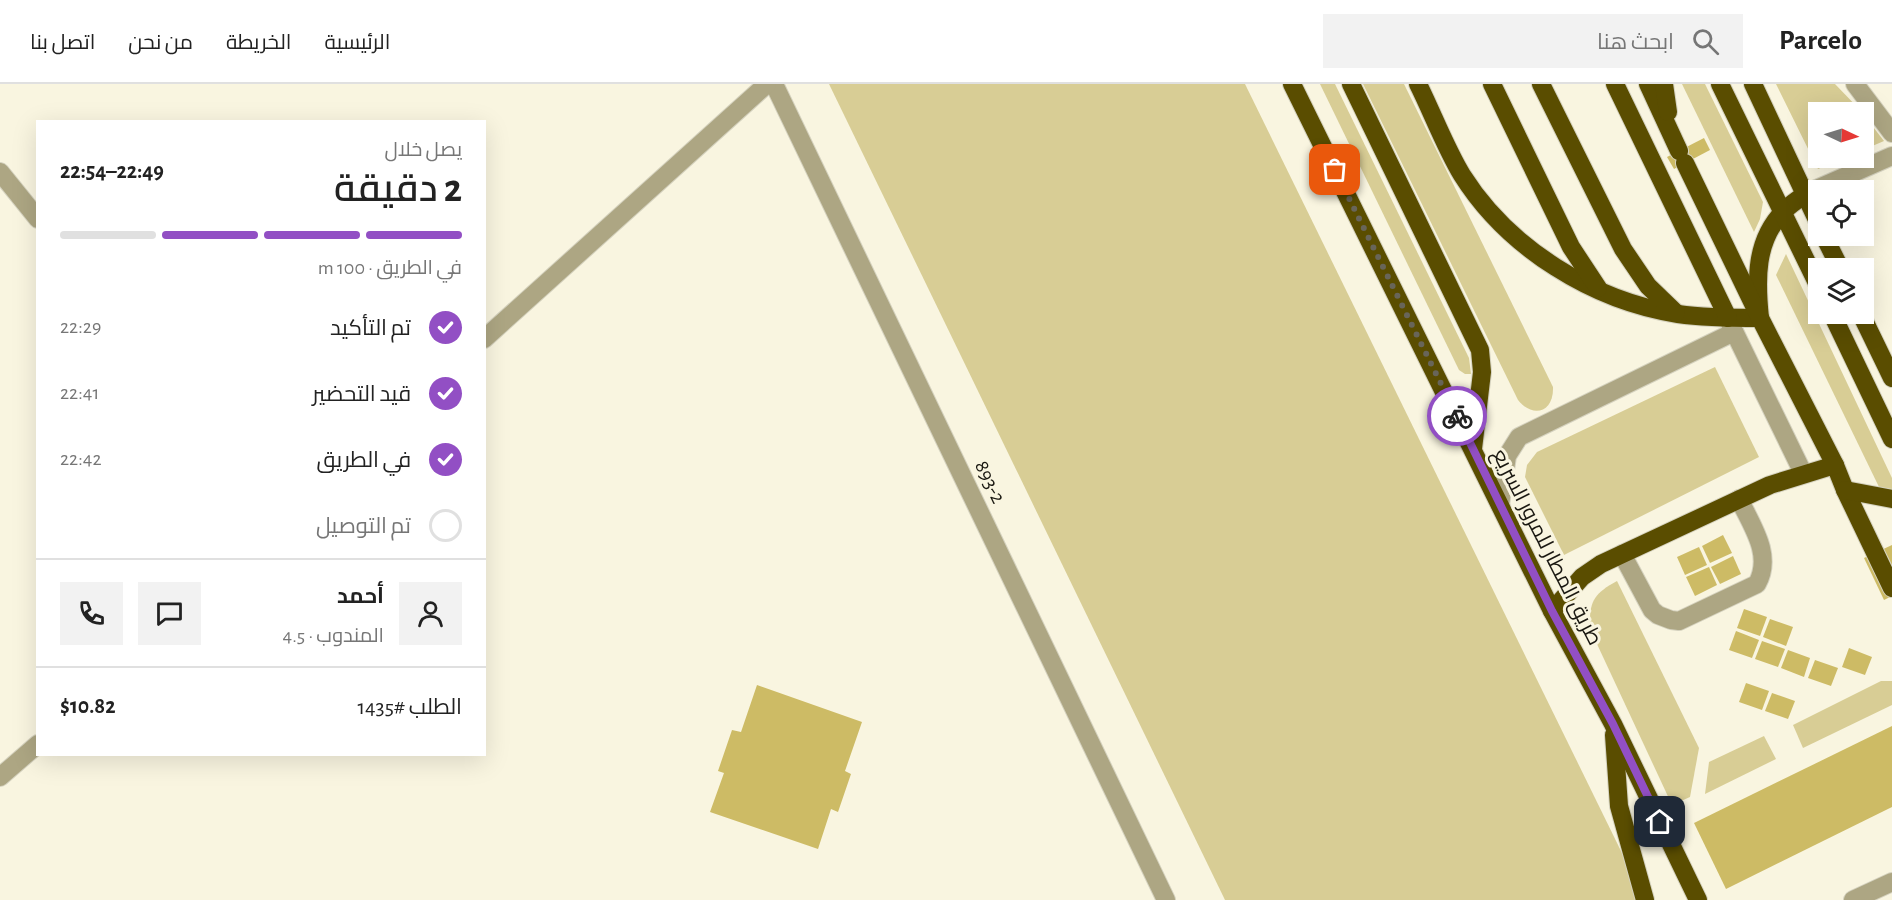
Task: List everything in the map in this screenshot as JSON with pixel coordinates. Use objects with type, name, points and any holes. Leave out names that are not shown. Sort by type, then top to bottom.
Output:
[{"type":"highway","name":"طريق المطار للمرور السريع","points":[[1292,84],[1552,611],[1613,724],[1698,900]]},
{"type":"highway","points":[[1351,84],[1480,350],[1482,372],[1473,449]]},
{"type":"highway","points":[[1418,84],[1462,174],[1490,211],[1523,243],[1561,270],[1601,292],[1638,305],[1731,325],[1760,318]]},
{"type":"highway","points":[[1492,84],[1571,248],[1601,292]]},
{"type":"highway","points":[[1541,84],[1623,249],[1648,286],[1677,314]]},
{"type":"highway","points":[[1615,84],[1731,325]]},
{"type":"highway","points":[[1647,84],[1760,318],[1835,465],[1892,588]]},
{"type":"highway","points":[[1664,84],[1666,103],[1680,152]]},
{"type":"highway","points":[[1720,84],[1808,264]]},
{"type":"highway","points":[[1753,84],[1808,200]]},
{"type":"highway","points":[[1760,318],[1757,289],[1758,261],[1767,235],[1783,212],[1805,194]]},
{"type":"highway","points":[[1837,324],[1892,439]]},
{"type":"highway","points":[[1866,324],[1892,378]]},
{"type":"highway","points":[[1552,611],[1582,577],[1601,564],[1770,485],[1835,465]]},
{"type":"highway","points":[[1845,490],[1892,500]]},
{"type":"highway","points":[[1613,724],[1619,806],[1645,900]]},
{"type":"street","points":[[486,337],[767,84]]},
{"type":"street","name":"893-2","points":[[774,84],[1166,900]]},
{"type":"street","points":[[1854,84],[1892,133]]},
{"type":"street","points":[[1805,194],[1892,156]]},
{"type":"street","points":[[0,172],[36,217]]},
{"type":"street","points":[[1500,505],[1507,456],[1519,438],[1731,325],[1803,473]]},
{"type":"street","points":[[1622,554],[1652,610],[1658,615],[1679,621],[1756,584],[1762,574],[1764,560],[1762,551],[1739,499]]},
{"type":"street","points":[[0,777],[36,746]]},
{"type":"street","points":[[1854,900],[1892,882]]},
{"type":"shaded area","points":[[829,84],[1245,84],[1645,900],[1225,900]]},
{"type":"shaded area","points":[[1320,84],[1335,84],[1469,358],[1471,374],[1465,374],[1459,370]]},
{"type":"shaded area","points":[[1363,84],[1404,84],[1553,387],[1550,402],[1541,410],[1530,410],[1518,400]]},
{"type":"shaded area","points":[[1682,84],[1705,84],[1763,202],[1760,219],[1754,232]]},
{"type":"shaded area","points":[[1776,84],[1835,84],[1852,102],[1808,102],[1808,149]]},
{"type":"shaded area","points":[[1874,128],[1884,141],[1874,145]]},
{"type":"shaded area","points":[[1786,254],[1808,300],[1808,324],[1819,324],[1892,478],[1892,490],[1879,487],[1776,275]]},
{"type":"shaded area","points":[[1715,367],[1759,457],[1564,555],[1525,477],[1527,465],[1537,452]]},
{"type":"shaded area","points":[[1617,581],[1699,748],[1690,797],[1672,805],[1590,629],[1590,612],[1594,600],[1603,590]]},
{"type":"shaded area","points":[[1881,681],[1892,681],[1892,705],[1803,748],[1793,725]]},
{"type":"shaded area","points":[[1764,736],[1776,759],[1705,794],[1709,762]]},
{"type":"building","points":[[1704,138],[1710,150],[1674,169],[1667,157]]},
{"type":"building","points":[[1723,535],[1732,553],[1710,563],[1702,546]]},
{"type":"building","points":[[1892,545],[1892,596],[1884,600],[1864,558]]},
{"type":"building","points":[[1699,547],[1707,565],[1685,575],[1677,557]]},
{"type":"building","points":[[1733,556],[1741,574],[1720,584],[1711,567]]},
{"type":"building","points":[[1709,567],[1717,585],[1695,596],[1686,577]]},
{"type":"building","points":[[1744,609],[1767,617],[1760,636],[1737,628]]},
{"type":"building","points":[[1770,619],[1793,627],[1786,646],[1763,637]]},
{"type":"building","points":[[1736,631],[1759,640],[1752,658],[1729,650]]},
{"type":"building","points":[[1762,641],[1785,649],[1778,667],[1755,659]]},
{"type":"building","points":[[1849,648],[1872,657],[1865,675],[1842,667]]},
{"type":"building","points":[[1788,650],[1810,658],[1804,677],[1781,668]]},
{"type":"building","points":[[1815,660],[1838,668],[1831,686],[1808,678]]},
{"type":"building","points":[[1746,683],[1769,691],[1762,710],[1739,702]]},
{"type":"building","points":[[757,685],[862,722],[845,771],[851,774],[838,812],[831,809],[818,849],[710,812],[724,773],[718,771],[732,730],[741,732]]},
{"type":"building","points":[[1772,693],[1795,701],[1788,719],[1765,711]]},
{"type":"building","points":[[1892,726],[1892,807],[1726,889],[1694,823]]},
{"type":"way so far","points":[[1335,170],[1457,416]]},
{"type":"route","points":[[1457,416],[1552,611],[1613,724],[1660,822]]}]
